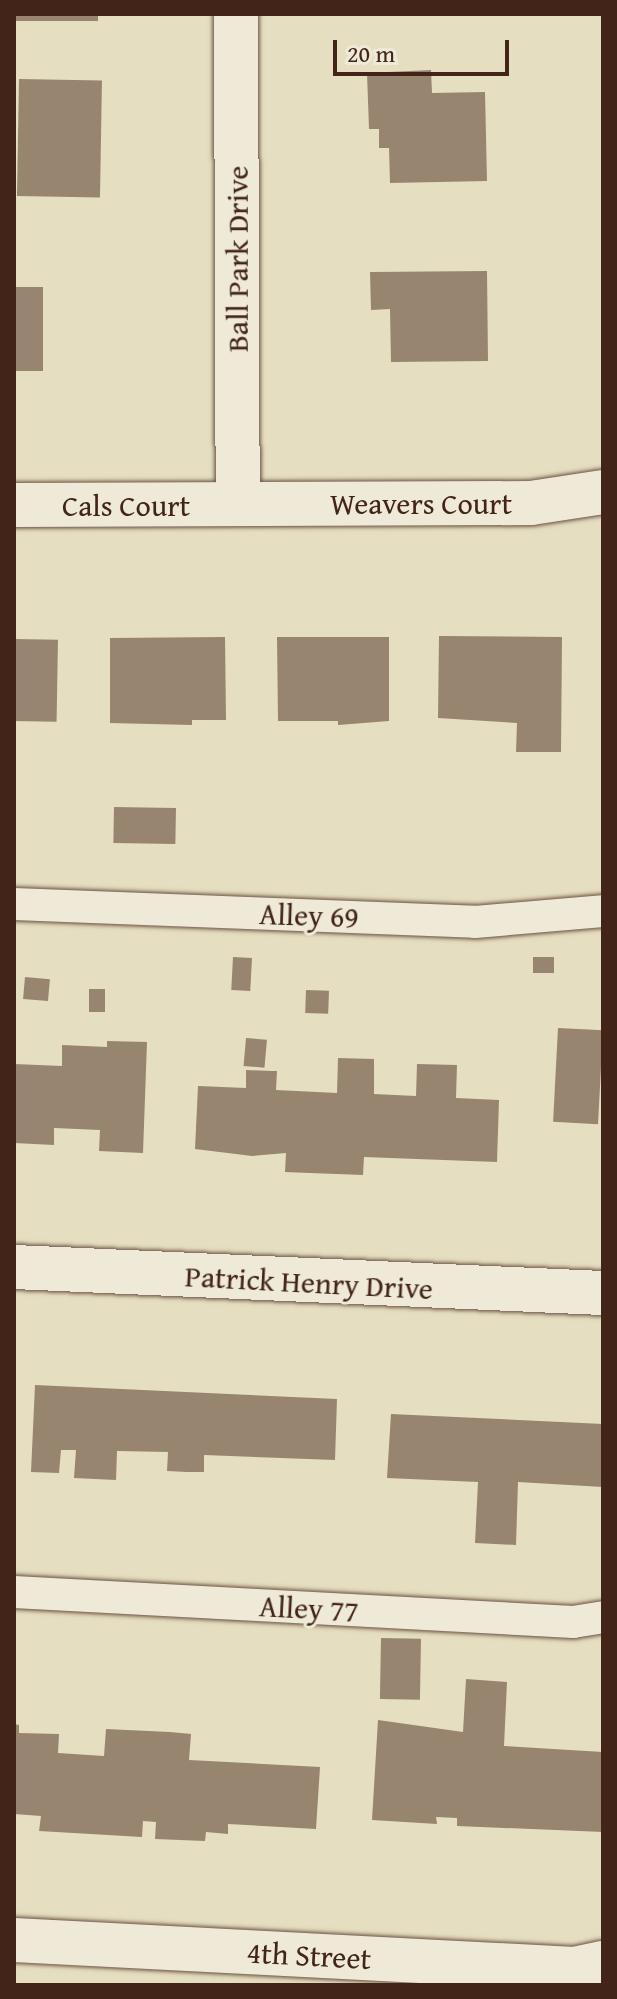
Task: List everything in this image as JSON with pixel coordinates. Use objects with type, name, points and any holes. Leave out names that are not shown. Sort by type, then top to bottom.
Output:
[{"type":"street","name":"Ball Park Drive","points":[[236,14],[238,504]]},
{"type":"street","name":"Weavers Court","points":[[238,504],[531,503],[603,492]]},
{"type":"street","name":"Cals Court","points":[[14,505],[238,504]]},
{"type":"street","name":"Patrick Henry Drive","points":[[14,1267],[603,1293]]},
{"type":"street","name":"4th Street","points":[[14,1940],[574,1969],[603,1963]]},
{"type":"lane","name":"Alley 69","points":[[14,904],[475,922],[603,911]]},
{"type":"lane","name":"Alley 77","points":[[14,1592],[573,1622],[603,1617]]},
{"type":"building","points":[[14,14],[98,14],[98,21],[14,21]]},
{"type":"building","points":[[431,70],[432,93],[485,92],[487,181],[390,183],[389,148],[379,148],[379,129],[369,129],[367,73]]},
{"type":"building","points":[[19,79],[102,80],[100,197],[17,196]]},
{"type":"building","points":[[487,271],[488,361],[391,362],[390,309],[371,310],[370,272]]},
{"type":"building","points":[[14,287],[43,287],[43,371],[14,371]]},
{"type":"building","points":[[439,636],[562,637],[561,752],[516,752],[517,723],[438,718]]},
{"type":"building","points":[[225,637],[226,720],[192,720],[192,725],[110,723],[110,638]]},
{"type":"building","points":[[277,637],[389,637],[389,721],[338,725],[338,721],[278,721]]},
{"type":"building","points":[[14,639],[58,640],[57,722],[14,721]]},
{"type":"building","points":[[114,807],[176,808],[175,844],[113,843]]},
{"type":"building","points":[[233,957],[252,958],[250,991],[231,990]]},
{"type":"building","points":[[533,957],[554,957],[554,973],[533,973]]},
{"type":"building","points":[[25,977],[50,979],[48,1001],[23,999]]},
{"type":"building","points":[[89,989],[105,989],[105,1012],[89,1012]]},
{"type":"building","points":[[306,990],[329,991],[328,1014],[305,1013]]},
{"type":"building","points":[[558,1028],[603,1030],[598,1124],[553,1122]]},
{"type":"building","points":[[246,1038],[267,1040],[264,1068],[244,1066]]},
{"type":"building","points":[[107,1041],[147,1042],[143,1153],[99,1151],[100,1130],[54,1128],[54,1145],[14,1143],[14,1064],[62,1066],[62,1045],[107,1047]]},
{"type":"building","points":[[338,1058],[374,1059],[374,1094],[416,1096],[417,1064],[457,1065],[456,1098],[499,1100],[497,1162],[364,1157],[363,1175],[285,1172],[286,1153],[252,1156],[195,1149],[198,1086],[246,1088],[246,1070],[277,1071],[276,1090],[337,1093]]},
{"type":"building","points":[[35,1385],[337,1399],[335,1460],[204,1455],[204,1472],[187,1472],[167,1471],[168,1452],[117,1451],[116,1480],[74,1478],[76,1450],[61,1450],[59,1473],[31,1472]]},
{"type":"building","points":[[391,1414],[603,1424],[603,1487],[518,1482],[516,1545],[475,1543],[478,1482],[387,1478]]},
{"type":"building","points":[[381,1638],[421,1639],[420,1700],[380,1699]]},
{"type":"building","points":[[466,1679],[507,1682],[504,1746],[603,1752],[603,1832],[457,1826],[457,1818],[436,1817],[437,1824],[372,1820],[378,1720],[463,1732]]},
{"type":"building","points":[[14,1724],[19,1725],[19,1733],[59,1734],[58,1753],[104,1756],[106,1729],[170,1732],[191,1734],[189,1760],[320,1767],[316,1829],[228,1824],[228,1834],[206,1832],[205,1841],[155,1839],[156,1822],[143,1821],[142,1837],[39,1831],[41,1816],[14,1814]]}]
